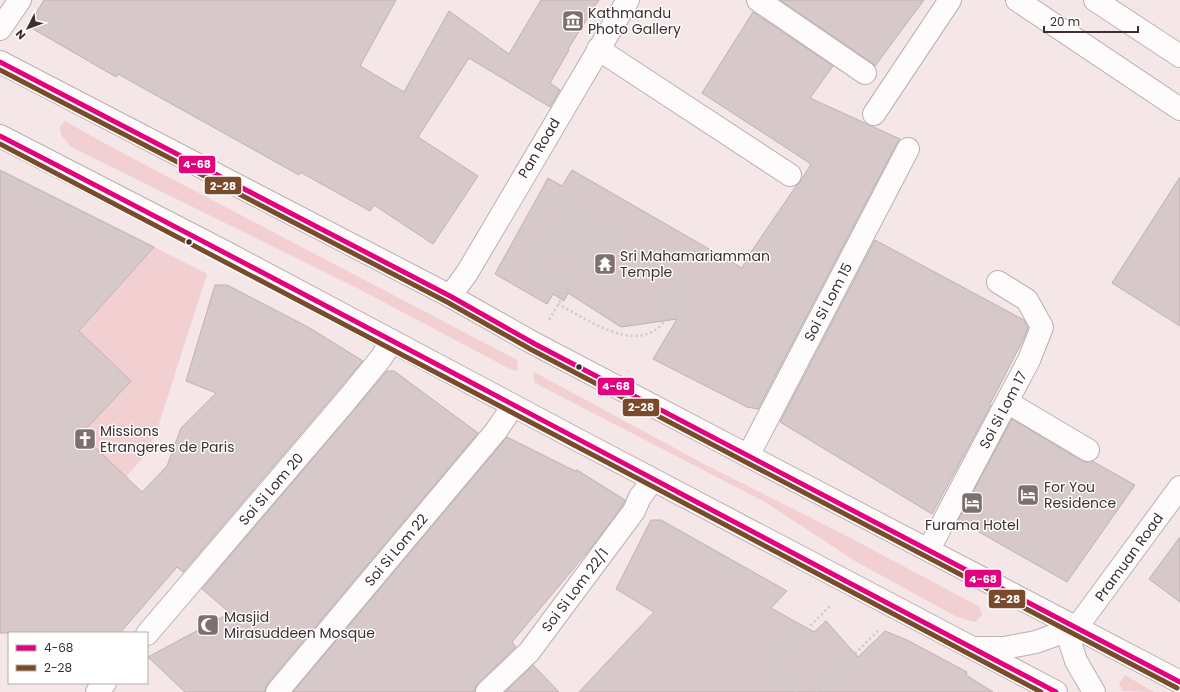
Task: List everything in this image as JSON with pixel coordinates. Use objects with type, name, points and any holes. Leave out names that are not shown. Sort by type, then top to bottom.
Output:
[{"type":"main road","points":[[0,29],[20,0]]},
{"type":"main road","name":"Pan Road","points":[[450,296],[466,273],[628,0]]},
{"type":"main road","points":[[758,0],[864,73]]},
{"type":"main road","points":[[874,114],[950,0]]},
{"type":"main road","points":[[1017,0],[1180,109]]},
{"type":"main road","points":[[1095,0],[1180,56]]},
{"type":"main road","points":[[598,49],[790,175]]},
{"type":"main road","points":[[0,62],[450,296],[535,344],[929,549],[1180,682]]},
{"type":"main road","points":[[0,136],[226,252],[513,406],[1056,692]]},
{"type":"main road","name":"Soi Si Lom 15","points":[[748,456],[908,149]]},
{"type":"main road","name":"Soi Si Lom 17","points":[[929,549],[1029,360],[1042,327],[1028,300],[998,282]]},
{"type":"main road","name":"Soi Si Lom 20","points":[[148,633],[345,402],[392,341]]},
{"type":"main road","points":[[1007,402],[1088,450]]},
{"type":"main road","name":"Soi Si Lom 22","points":[[277,692],[496,431],[513,406]]},
{"type":"main road","name":"Soi Si Lom 22/1","points":[[487,692],[529,652],[634,511],[640,497],[653,480]]},
{"type":"main road","name":"Pramuan Road","points":[[1094,692],[1076,661],[1070,642],[1077,627],[1180,487]]},
{"type":"main road","points":[[971,648],[1004,648],[1036,642],[1077,627]]},
{"type":"main road","points":[[97,692],[104,684]]},
{"type":"path","points":[[551,201],[601,230],[652,263],[675,292],[677,300],[659,328],[647,335],[628,336],[607,329],[558,304]]},
{"type":"path","points":[[526,213],[589,251]]},
{"type":"path","points":[[554,230],[530,276],[563,295]]},
{"type":"path","points":[[550,320],[601,230]]},
{"type":"path","points":[[797,692],[776,669],[774,662],[836,600]]},
{"type":"path","points":[[816,692],[885,625]]},
{"type":"shaded area","points":[[65,121],[113,148],[517,360],[518,371],[510,369],[357,288],[71,147],[61,135],[60,126]]},
{"type":"shaded area","points":[[154,247],[207,274],[158,427],[147,453],[126,477],[81,434],[88,339],[80,331]]},
{"type":"shaded area","points":[[534,372],[706,465],[841,533],[980,607],[982,615],[975,622],[957,617],[855,561],[765,502],[535,383],[533,377]]},
{"type":"shaded area","points":[[1125,675],[1154,692],[1123,691],[1119,683]]},
{"type":"building","points":[[44,0],[396,0],[360,66],[404,92],[449,11],[509,54],[541,0],[599,0],[568,49],[569,50],[550,83],[560,90],[550,107],[469,58],[418,137],[478,176],[433,244],[374,205],[370,211],[300,172],[299,175],[118,74],[116,77],[28,26]]},
{"type":"building","points":[[780,0],[924,0],[875,66]]},
{"type":"building","points":[[753,12],[833,66],[810,98],[900,139],[758,409],[747,407],[653,359],[677,319],[621,327],[568,293],[564,301],[553,294],[547,304],[495,274],[548,178],[562,186],[572,170],[742,268],[749,255],[811,164],[702,93]]},
{"type":"building","points":[[0,170],[154,247],[79,331],[131,381],[81,434],[142,492],[167,466],[181,428],[216,393],[186,381],[215,285],[227,285],[308,327],[363,361],[183,572],[177,567],[121,632],[0,633]]},
{"type":"building","points":[[1180,177],[1180,326],[1112,283]]},
{"type":"building","points":[[875,240],[1024,320],[1028,328],[990,404],[991,405],[932,514],[780,422]]},
{"type":"building","points":[[387,371],[394,371],[478,433],[267,684],[265,692],[185,692],[148,657],[230,613],[202,589]]},
{"type":"building","points":[[1012,419],[1082,461],[1092,461],[1135,485],[1067,582],[958,520]]},
{"type":"building","points":[[507,437],[575,471],[577,470],[625,500],[623,505],[595,543],[512,642],[516,647],[478,683],[475,688],[475,692],[293,692]]},
{"type":"building","points":[[651,520],[661,520],[787,591],[771,608],[814,632],[826,621],[858,657],[885,631],[907,640],[967,672],[966,675],[993,692],[579,692],[654,612],[616,589]]},
{"type":"building","points":[[1180,537],[1180,602],[1149,579]]},
{"type":"building","points":[[533,665],[559,692],[505,692]]},
{"type":"transit line","name":"4-68","points":[[0,62],[450,296],[535,344],[1180,682]]},
{"type":"transit line","name":"2-28","points":[[0,70],[447,302],[532,350],[1177,688]]},
{"type":"transit line","name":"4-68","points":[[0,136],[397,343],[1056,692]]},
{"type":"transit line","name":"2-28","points":[[0,144],[391,348],[1041,692]]},
{"type":"place","name":"Kathmandu Photo Gallery","points":[[573,21]]},
{"type":"place","name":"Sri Mahamariamman Temple","points":[[605,264]]},
{"type":"place","name":"Missions Etrangeres de Paris","points":[[85,439]]},
{"type":"place","name":"For You Residence","points":[[1028,495]]},
{"type":"place","name":"Furama Hotel","points":[[972,503]]},
{"type":"place","name":"Masjid Mirasuddeen Mosque","points":[[208,625]]}]
